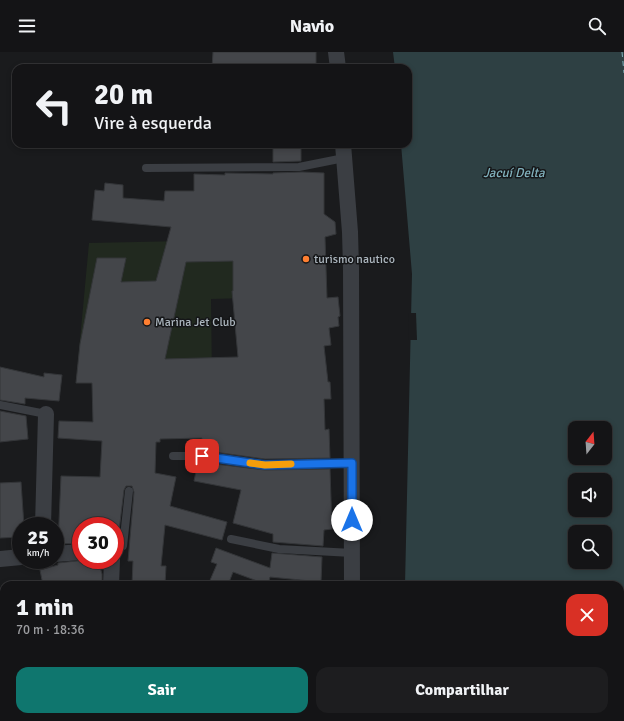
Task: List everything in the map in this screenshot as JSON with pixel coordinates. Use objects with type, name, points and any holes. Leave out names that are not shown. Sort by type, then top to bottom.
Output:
[{"type":"street","points":[[336,52],[338,64]]},
{"type":"street","points":[[344,151],[351,268],[352,581]]},
{"type":"street","points":[[43,517],[46,414]]},
{"type":"street","points":[[0,559],[12,558]]},
{"type":"street","points":[[111,581],[112,569]]},
{"type":"lane","points":[[146,168],[299,167],[344,151]]},
{"type":"lane","points":[[0,406],[46,414]]},
{"type":"lane","points":[[174,456],[202,456],[265,465],[352,463]]},
{"type":"lane","points":[[124,537],[129,491]]},
{"type":"lane","points":[[231,539],[279,549],[352,553]]},
{"type":"green space","name":"Marina Jet Club","points":[[325,238],[327,296],[211,299],[212,380],[76,383],[89,243]]},
{"type":"water","name":"Jacuí Delta","points":[[393,52],[624,52],[624,581],[405,581],[412,274],[401,148],[412,148],[412,64],[394,64]]},
{"type":"pier","points":[[409,313],[416,313],[417,340],[408,340]]},
{"type":"building","points":[[213,52],[316,52],[316,64],[212,64]]},
{"type":"building","points":[[273,148],[301,148],[301,161],[273,162]]},
{"type":"building","points":[[225,173],[324,173],[324,214],[335,222],[336,234],[325,237],[327,298],[338,297],[340,316],[338,317],[339,326],[329,328],[331,345],[324,346],[328,382],[330,382],[331,399],[324,399],[325,430],[329,429],[330,458],[265,459],[200,450],[202,438],[160,439],[160,442],[156,442],[155,473],[176,477],[170,506],[227,522],[222,540],[165,525],[161,566],[166,566],[165,581],[132,581],[133,561],[128,561],[134,492],[132,486],[126,486],[124,490],[121,517],[72,517],[72,543],[64,544],[64,517],[59,517],[61,476],[100,477],[102,441],[58,438],[59,421],[93,422],[92,383],[76,383],[80,344],[97,258],[126,258],[121,282],[156,281],[171,227],[92,220],[95,190],[104,191],[105,183],[123,185],[123,198],[164,201],[165,191],[194,191],[194,174],[225,175]],"holes":[[[233,261],[232,291],[238,357],[165,359],[186,262]]]},
{"type":"building","points":[[0,367],[44,377],[44,373],[62,375],[59,401],[25,398],[25,404],[0,400]]},
{"type":"building","points":[[0,411],[26,416],[28,439],[0,442]]},
{"type":"building","points":[[198,462],[265,470],[330,469],[332,529],[324,530],[323,546],[273,542],[273,534],[233,523],[241,490],[194,481]]},
{"type":"building","points":[[21,482],[23,517],[12,517],[12,537],[0,538],[0,483]]},
{"type":"building","points":[[216,548],[270,568],[272,553],[322,557],[321,581],[270,577],[269,581],[257,581],[233,572],[230,581],[210,581],[217,564],[211,562]]},
{"type":"building","points":[[64,562],[72,562],[72,569],[101,569],[102,581],[42,581],[40,570],[64,569]]},
{"type":"ferry route","points":[[622,52],[624,73]]},
{"type":"slow traffic","points":[[250,463],[265,465],[291,464]]},
{"type":"place","name":"turismo nautico","points":[[306,259]]},
{"type":"place","name":"Marina Jet Club","points":[[147,322]]},
{"type":"route","points":[[202,456],[265,465],[352,463],[352,520]]}]
